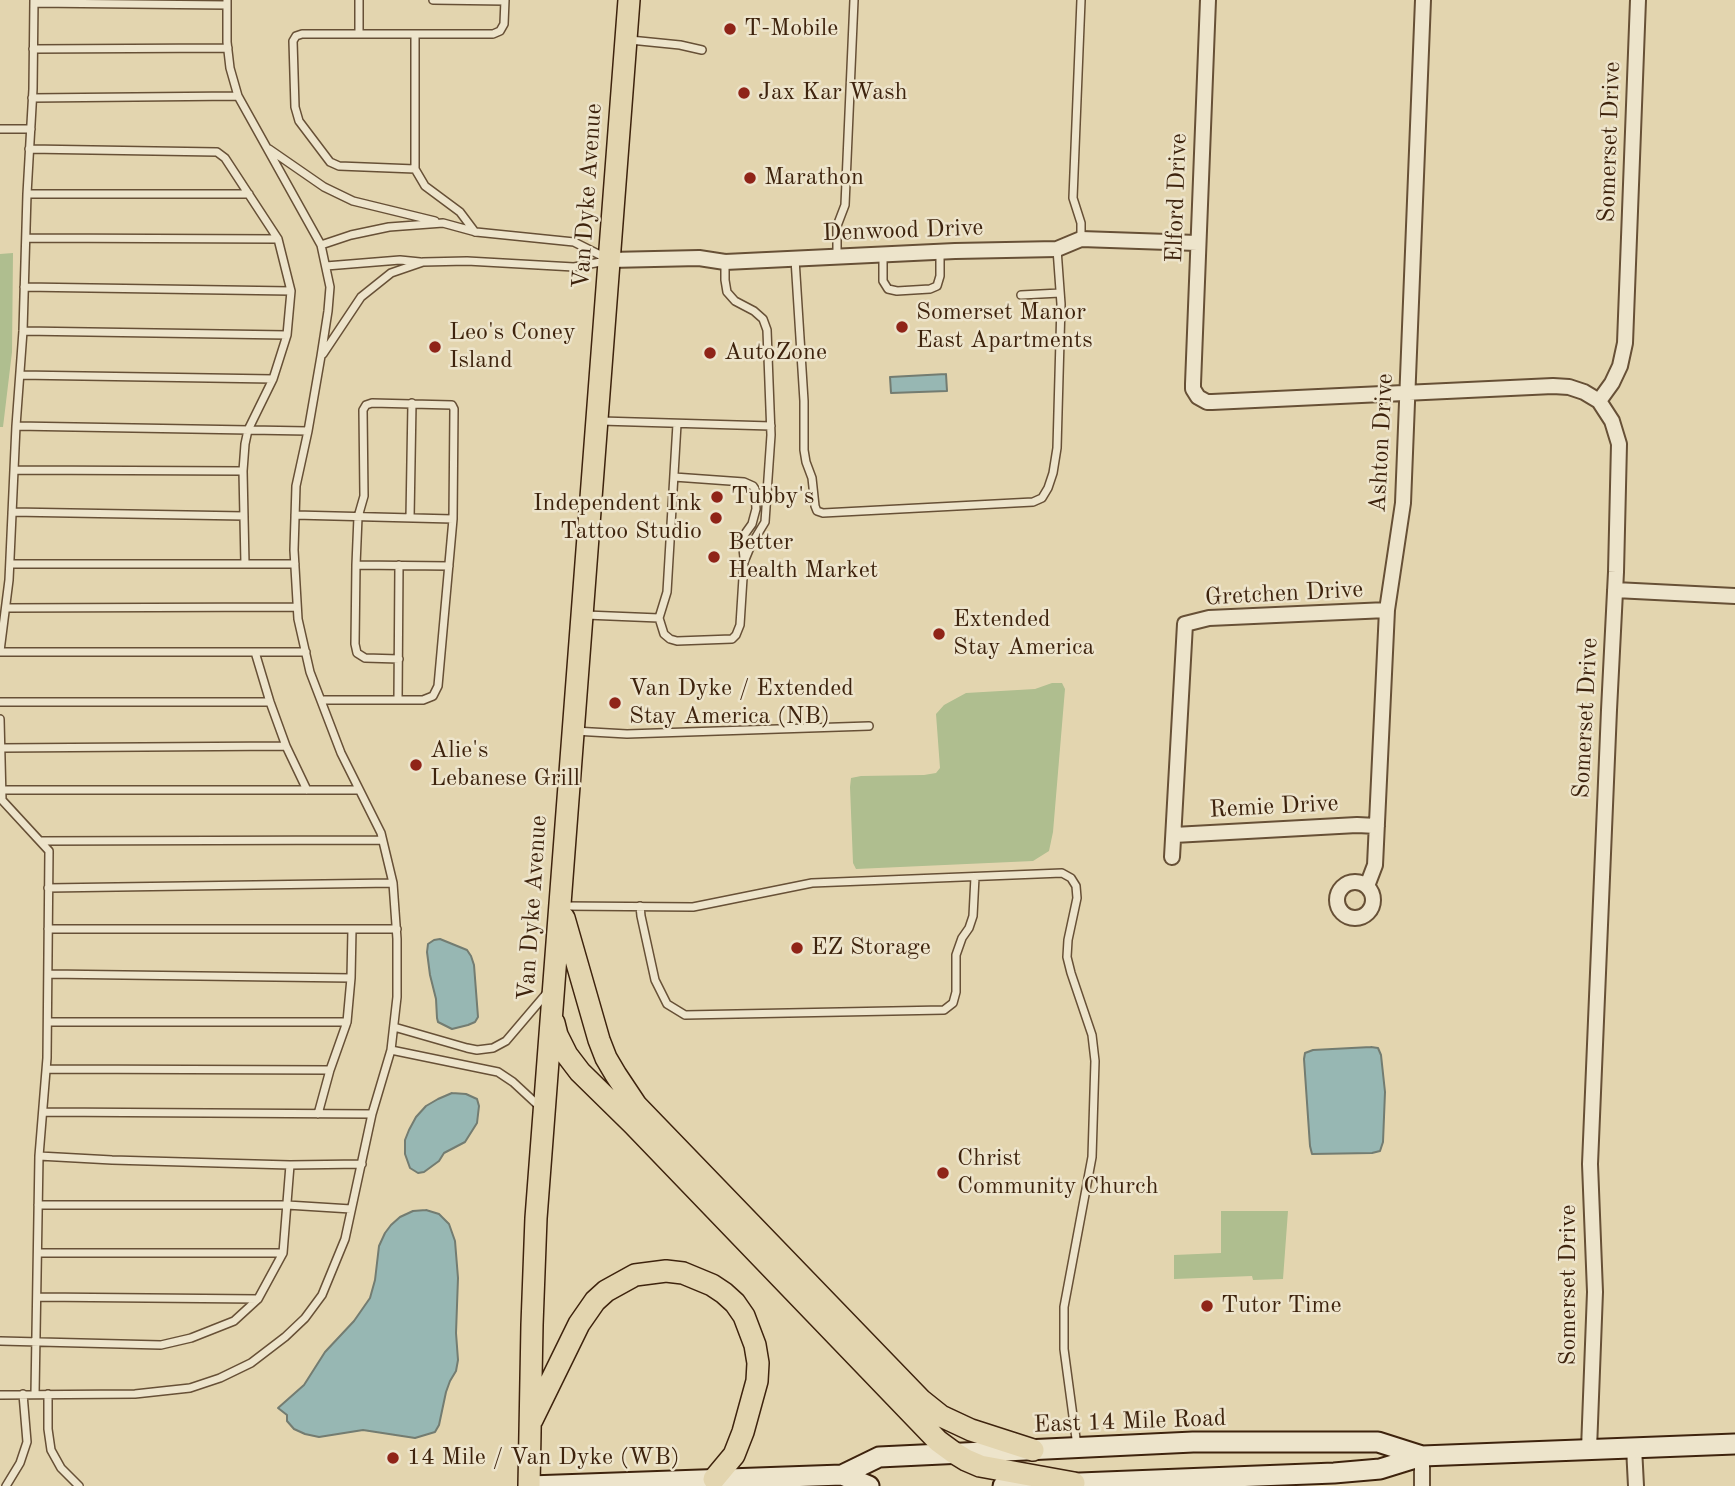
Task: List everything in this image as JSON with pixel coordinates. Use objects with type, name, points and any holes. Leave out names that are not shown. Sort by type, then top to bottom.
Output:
[{"type":"main road","name":"Van Dyke Avenue","points":[[529,1486],[534,1268],[551,1014],[629,0]]},
{"type":"main road","points":[[560,906],[599,1040],[606,1058],[636,1105],[921,1400],[941,1416],[971,1430],[1033,1450]]},
{"type":"main road","points":[[551,1014],[557,1035],[580,1072],[938,1441],[980,1466],[1074,1483]]},
{"type":"main road","points":[[530,1425],[579,1324],[595,1301],[621,1281],[635,1275],[666,1271],[683,1273],[712,1285],[735,1303],[744,1316],[755,1345],[758,1363],[757,1381],[743,1432],[734,1455],[714,1483]]},
{"type":"main road","name":"East 14 Mile Road","points":[[831,1479],[879,1457],[1193,1442],[1378,1442],[1422,1455]]},
{"type":"main road","name":"East 14 Mile Road","points":[[1003,1486],[1199,1483],[1380,1469],[1422,1455],[1735,1444]]},
{"type":"main road","name":"East 14 Mile Road","points":[[529,1486],[831,1479],[869,1486]]},
{"type":"street","name":"Elford Drive","points":[[1208,0],[1193,389],[1198,397],[1207,402],[1407,394]]},
{"type":"street","name":"Ashton Drive","points":[[1367,886],[1375,865],[1387,610],[1403,503],[1423,0]]},
{"type":"street","name":"Somerset Drive","points":[[1589,1449],[1595,1292],[1590,1164],[1619,444],[1612,421],[1599,401],[1620,366],[1625,343],[1639,0]]},
{"type":"street","name":"Denwood Drive","points":[[610,260],[699,258],[725,262],[1057,249],[1082,239],[1197,243]]},
{"type":"street","points":[[1407,394],[1561,386],[1584,392],[1599,401]]},
{"type":"street","points":[[1615,590],[1735,596]]},
{"type":"street","name":"Gretchen Drive","points":[[1174,835],[1185,624],[1209,618],[1387,610]]},
{"type":"street","name":"Remie Drive","points":[[1174,835],[1377,826]]},
{"type":"street","points":[[1172,857],[1174,835]]},
{"type":"street","points":[[1634,1447],[1636,1486]]},
{"type":"street","points":[[1422,1455],[1422,1486]]},
{"type":"lane","points":[[359,0],[359,34]]},
{"type":"lane","points":[[415,169],[339,166],[330,162],[299,121],[295,107],[293,41],[296,36],[302,34],[493,34],[500,31],[504,24],[505,0],[433,0]]},
{"type":"lane","points":[[836,257],[837,226],[845,205],[854,0]]},
{"type":"lane","points":[[1081,0],[1073,198],[1082,223],[1082,239]]},
{"type":"lane","points":[[0,1395],[135,1394],[190,1388],[220,1378],[251,1363],[285,1337],[304,1318],[322,1295],[345,1239],[372,1114],[391,1050],[397,997],[397,929],[393,883],[381,833],[341,753],[310,672],[306,653],[298,619],[295,564],[296,486],[321,356],[330,288],[321,245],[238,96],[230,68],[227,2],[34,2],[33,98],[23,331],[10,564],[0,652],[306,653]]},
{"type":"lane","points":[[415,34],[415,169],[425,186],[460,212],[476,232]]},
{"type":"lane","points":[[626,40],[702,50]]},
{"type":"lane","points":[[33,49],[228,48]]},
{"type":"lane","points":[[33,98],[238,96]]},
{"type":"lane","points":[[0,129],[31,129]]},
{"type":"lane","points":[[265,146],[324,187],[353,201],[476,232],[574,242],[610,260]]},
{"type":"lane","points":[[29,149],[217,152],[225,158],[278,239],[291,291],[287,335],[272,379],[248,430],[245,444],[245,564]]},
{"type":"lane","points":[[27,194],[249,194]]},
{"type":"lane","points":[[321,245],[389,227],[443,223]]},
{"type":"lane","points":[[26,238],[278,239]]},
{"type":"lane","points":[[795,259],[804,401],[804,450],[812,478],[815,506],[817,511],[823,513],[1033,502],[1042,498],[1053,473],[1057,448],[1061,304],[1057,249]]},
{"type":"lane","points":[[883,255],[883,281],[888,289],[897,291],[930,289],[937,286],[940,276],[940,252]]},
{"type":"lane","points":[[326,266],[400,260],[574,267],[610,260]]},
{"type":"lane","points":[[321,356],[361,297],[391,273],[423,262]]},
{"type":"lane","points":[[725,262],[727,292],[735,301],[763,319],[767,330],[771,426],[765,522],[744,562]]},
{"type":"lane","points":[[24,288],[291,291]]},
{"type":"lane","points":[[1021,295],[1060,293]]},
{"type":"lane","points":[[23,331],[287,335]]},
{"type":"lane","points":[[20,375],[272,379]]},
{"type":"lane","points":[[321,700],[423,699],[433,696],[438,687],[453,519],[452,405],[372,403],[366,404],[363,410],[364,496],[359,517],[356,565],[355,644],[357,653],[365,658],[399,659]]},
{"type":"lane","points":[[410,518],[412,403]]},
{"type":"lane","points":[[597,421],[771,426]]},
{"type":"lane","points":[[674,477],[744,482],[753,485],[755,489],[756,509],[752,524],[742,538],[744,562],[740,625],[739,631],[732,639],[670,639],[664,634],[659,618],[667,592],[677,424]]},
{"type":"lane","points":[[16,426],[308,431]]},
{"type":"lane","points":[[14,470],[243,471]]},
{"type":"lane","points":[[12,512],[244,516]]},
{"type":"lane","points":[[295,515],[453,519]]},
{"type":"lane","points":[[10,564],[295,564]]},
{"type":"lane","points":[[356,565],[449,566]]},
{"type":"lane","points":[[398,700],[400,565]]},
{"type":"lane","points":[[6,608],[297,607]]},
{"type":"lane","points":[[582,615],[659,618]]},
{"type":"lane","points":[[255,653],[286,746],[307,790]]},
{"type":"lane","points":[[0,702],[270,702]]},
{"type":"lane","points":[[0,719],[2,800],[48,851],[47,1069],[39,1156],[35,1394]]},
{"type":"lane","points":[[574,731],[627,734],[869,726]]},
{"type":"lane","points":[[1,748],[286,746]]},
{"type":"lane","points":[[2,790],[359,790]]},
{"type":"lane","points":[[40,841],[382,840]]},
{"type":"lane","points":[[560,906],[693,907],[812,883],[1062,873],[1071,878],[1076,886],[1077,898],[1067,957],[1092,1035],[1095,1061],[1092,1157],[1064,1307],[1064,1349],[1077,1447]]},
{"type":"lane","points":[[640,906],[655,981],[667,1004],[685,1015],[944,1010],[953,1003],[956,992],[956,955],[973,916],[975,877]]},
{"type":"lane","points":[[48,888],[393,883]]},
{"type":"lane","points":[[48,929],[397,929]]},
{"type":"lane","points":[[318,1114],[346,1022],[351,978],[352,929]]},
{"type":"lane","points":[[48,974],[351,978]]},
{"type":"lane","points":[[394,1027],[467,1048],[493,1048],[506,1041],[554,986]]},
{"type":"lane","points":[[48,1022],[346,1022]]},
{"type":"lane","points":[[391,1050],[498,1072],[545,1111]]},
{"type":"lane","points":[[47,1069],[330,1070]]},
{"type":"lane","points":[[43,1112],[372,1114]]},
{"type":"lane","points":[[39,1156],[290,1165],[362,1164]]},
{"type":"lane","points":[[0,1341],[161,1345],[191,1338],[234,1321],[258,1299],[283,1253],[290,1165]]},
{"type":"lane","points":[[38,1205],[287,1205],[351,1209]]},
{"type":"lane","points":[[37,1253],[283,1253]]},
{"type":"lane","points":[[37,1297],[258,1299]]},
{"type":"lane","points":[[6,1486],[20,1463],[26,1442],[23,1394]]},
{"type":"lane","points":[[48,1394],[51,1450],[61,1468],[79,1486]]},
{"type":"green space","points":[[13,253],[12,352],[3,427],[0,427],[0,254]]},
{"type":"green space","points":[[1052,683],[1062,683],[1065,689],[1053,832],[1049,851],[1033,861],[856,869],[853,863],[851,778],[936,773],[940,768],[936,714],[944,705],[966,693],[1035,689]]},
{"type":"green space","points":[[1221,1211],[1288,1211],[1283,1279],[1253,1280],[1252,1276],[1174,1279],[1174,1255],[1221,1253]]},
{"type":"water","points":[[946,374],[947,391],[891,393],[890,377]]},
{"type":"water","points":[[440,939],[467,950],[474,965],[478,1017],[475,1022],[452,1029],[438,1022],[430,975],[428,944]]},
{"type":"water","points":[[1378,1048],[1381,1055],[1385,1092],[1383,1142],[1380,1151],[1312,1154],[1305,1053],[1313,1050]]},
{"type":"water","points":[[452,1093],[466,1094],[477,1099],[477,1123],[465,1142],[444,1153],[439,1161],[424,1172],[418,1173],[410,1168],[405,1154],[405,1140],[409,1130],[426,1106]]},
{"type":"water","points":[[426,1210],[439,1214],[449,1224],[455,1241],[458,1278],[458,1360],[435,1432],[415,1438],[363,1430],[319,1437],[294,1429],[287,1421],[287,1415],[278,1408],[304,1385],[325,1352],[354,1321],[370,1298],[379,1246],[385,1233],[400,1217],[413,1211]]},
{"type":"place","name":"T-Mobile","points":[[730,29]]},
{"type":"place","name":"Jax Kar Wash","points":[[744,93]]},
{"type":"place","name":"Marathon","points":[[750,178]]},
{"type":"place","name":"Somerset Manor East Apartments","points":[[902,327]]},
{"type":"place","name":"Leo's Coney Island","points":[[435,347]]},
{"type":"place","name":"AutoZone","points":[[710,353]]},
{"type":"place","name":"Tubby's","points":[[717,497]]},
{"type":"place","name":"Independent Ink Tattoo Studio","points":[[716,518]]},
{"type":"place","name":"Better Health Market","points":[[714,557]]},
{"type":"place","name":"Extended Stay America","points":[[939,634]]},
{"type":"place","name":"Van Dyke / Extended Stay America (NB)","points":[[615,703]]},
{"type":"place","name":"Alie's Lebanese Grill","points":[[416,765]]},
{"type":"place","name":"EZ Storage","points":[[797,948]]},
{"type":"place","name":"Christ Community Church","points":[[943,1173]]},
{"type":"place","name":"Tutor Time","points":[[1207,1306]]},
{"type":"place","name":"14 Mile / Van Dyke (WB)","points":[[393,1458]]}]
